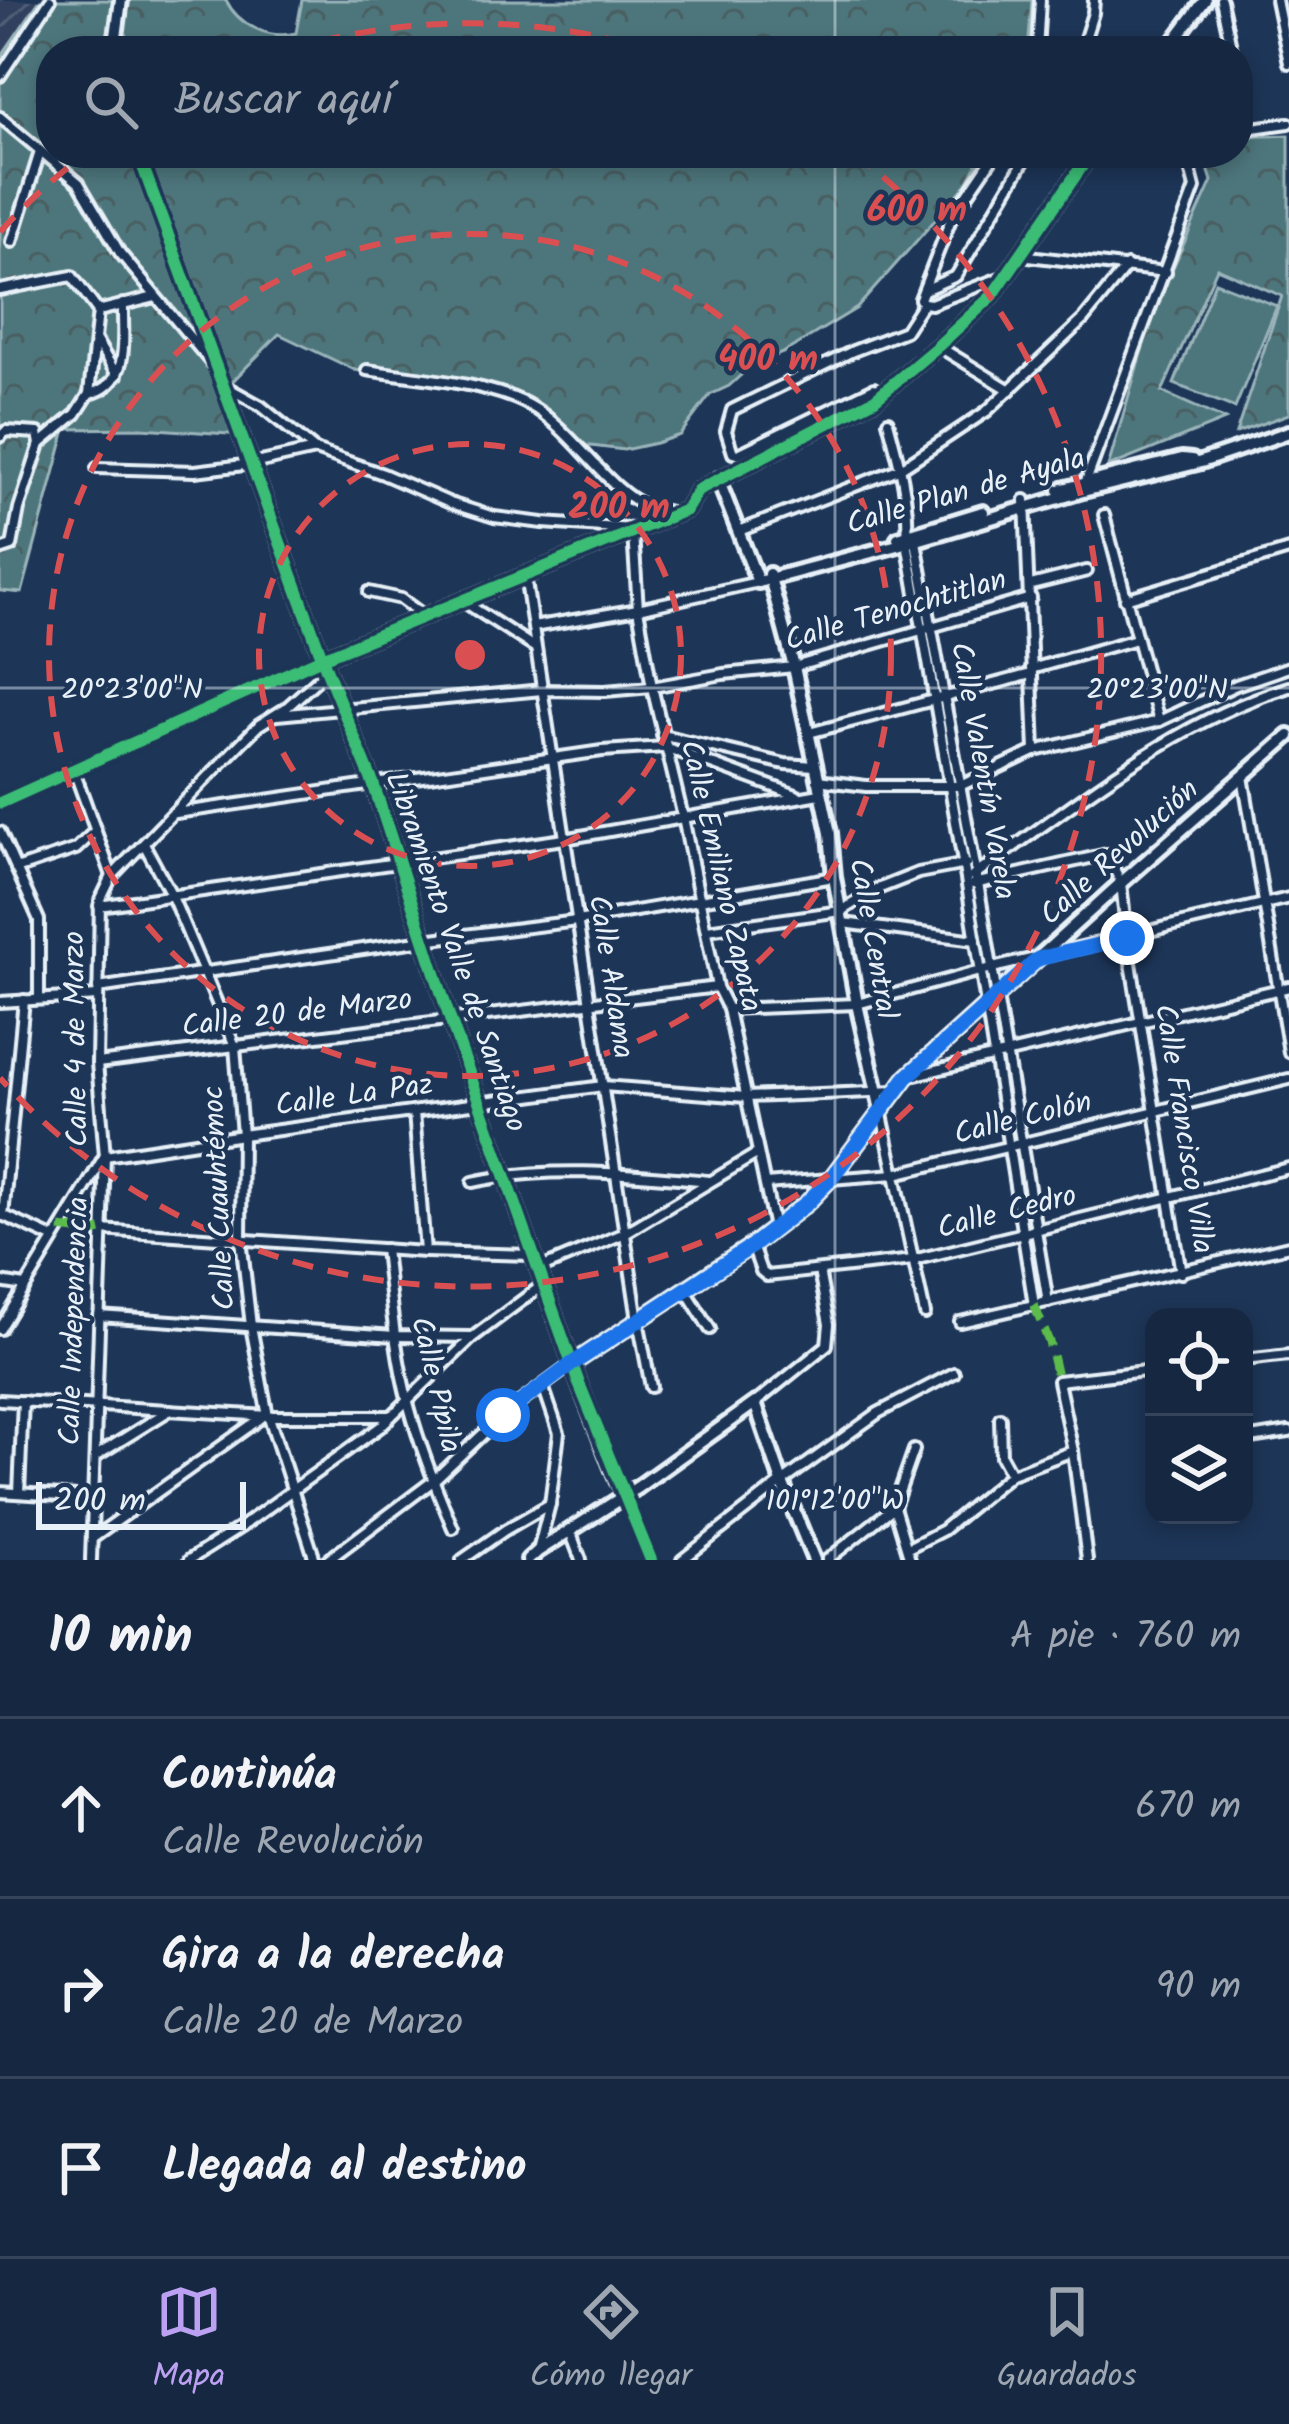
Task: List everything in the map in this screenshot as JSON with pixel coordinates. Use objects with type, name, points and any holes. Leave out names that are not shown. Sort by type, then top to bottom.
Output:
[{"type":"street","points":[[0,76],[50,0]]},
{"type":"street","points":[[116,36],[121,0]]},
{"type":"street","points":[[1038,36],[1040,0]]},
{"type":"street","points":[[1086,36],[1094,0]]},
{"type":"street","points":[[1178,36],[1205,0]]},
{"type":"street","points":[[1221,0],[1229,36]]},
{"type":"street","points":[[1278,0],[1289,39]]},
{"type":"street","points":[[1278,0],[1289,63]]},
{"type":"street","points":[[0,117],[36,148]]},
{"type":"street","points":[[1253,128],[1289,123]]},
{"type":"street","points":[[12,242],[36,164]]},
{"type":"street","points":[[61,168],[79,183],[120,253],[218,371]]},
{"type":"street","name":"Libramiento Valle de Santiago","points":[[144,168],[324,664],[373,783],[450,1019],[572,1364],[626,1495]]},
{"type":"street","points":[[881,394],[874,388],[738,454],[726,431],[731,410],[905,331],[922,303],[951,219],[986,168]]},
{"type":"street","points":[[923,290],[956,276],[1020,168]]},
{"type":"street","points":[[0,803],[324,664],[460,600],[686,510],[698,490],[875,399],[992,296],[1080,168]]},
{"type":"street","points":[[1084,486],[1195,188],[1190,168]]},
{"type":"street","points":[[1020,255],[1166,272]]},
{"type":"street","points":[[739,531],[901,468],[987,411],[1084,320],[1127,266]]},
{"type":"street","points":[[0,290],[72,277],[98,310],[89,394],[76,414],[40,444]]},
{"type":"street","points":[[922,303],[931,304],[1005,277]]},
{"type":"street","points":[[98,310],[155,297]]},
{"type":"street","points":[[89,394],[104,390],[121,370],[123,304]]},
{"type":"street","points":[[95,338],[118,375]]},
{"type":"street","points":[[938,346],[1010,389]]},
{"type":"street","points":[[367,370],[498,392],[531,406],[645,506],[677,514]]},
{"type":"street","points":[[224,385],[261,406],[315,450],[450,503],[494,517],[637,531]]},
{"type":"street","name":"Calle Valentín Varela","points":[[888,421],[901,468],[949,784],[972,881],[1048,1302]]},
{"type":"street","points":[[0,437],[6,431],[38,434],[40,444],[12,546],[0,550]]},
{"type":"street","name":"Calle Plan de Ayala","points":[[533,627],[638,609],[760,579],[1084,486],[1201,462],[1289,431]]},
{"type":"street","points":[[97,468],[195,471],[315,450]]},
{"type":"street","name":"Calle Central","points":[[718,479],[794,668],[830,833],[857,1004],[925,1314]]},
{"type":"street","points":[[1026,503],[1036,751]]},
{"type":"street","points":[[1104,515],[1159,721]]},
{"type":"street","name":"Calle Emiliano Zapata","points":[[637,531],[638,609],[652,687],[717,987],[728,1010],[773,1228]]},
{"type":"street","points":[[1125,599],[1289,550]]},
{"type":"street","points":[[1030,585],[1087,571]]},
{"type":"street","name":"Calle Aldama","points":[[525,574],[652,1387]]},
{"type":"street","points":[[369,592],[401,599],[425,617]]},
{"type":"street","name":"Calle Tenochtitlan","points":[[273,716],[542,690],[652,687],[722,674],[794,668],[1030,598]]},
{"type":"street","points":[[460,600],[536,647]]},
{"type":"street","points":[[809,734],[1136,639]]},
{"type":"street","name":"Calle 4 de Marzo","points":[[0,1329],[105,1156],[97,1063],[99,906],[112,876],[250,735],[286,708],[324,664]]},
{"type":"street","points":[[99,906],[564,839],[801,796],[818,787],[960,786],[1036,751],[1159,721],[1235,685],[1289,667]]},
{"type":"street","points":[[972,881],[1026,836],[1158,747],[1199,724],[1289,687]]},
{"type":"street","name":"Calle Valentín Varela","points":[[938,699],[960,786],[968,863]]},
{"type":"street","points":[[662,735],[785,764],[815,766]]},
{"type":"street","name":"Calle Revolución","points":[[328,1560],[433,1481],[503,1415],[752,1246],[807,1203],[907,1077],[1289,736]]},
{"type":"street","points":[[174,813],[602,751],[664,747],[801,796]]},
{"type":"street","points":[[73,768],[112,876]]},
{"type":"street","points":[[1243,776],[1263,904],[1284,989],[1289,1052]]},
{"type":"street","points":[[16,869],[76,849],[96,830]]},
{"type":"street","points":[[0,832],[39,920],[39,999]]},
{"type":"street","name":"Calle Cuauhtémoc","points":[[144,844],[172,894],[235,1046],[242,1135],[241,1239],[251,1326],[266,1416],[315,1560]]},
{"type":"street","name":"Calle Francisco Villa","points":[[972,881],[1107,854],[1121,883],[1181,1273]]},
{"type":"street","points":[[842,917],[875,890],[918,873],[968,863]]},
{"type":"street","points":[[0,1002],[98,992],[204,971],[578,921],[834,877]]},
{"type":"street","name":"Calle Valentín Varela","points":[[972,881],[976,940],[986,970]]},
{"type":"street","points":[[728,1010],[857,1004],[1289,898]]},
{"type":"street","points":[[706,930],[842,917],[976,940]]},
{"type":"street","name":"Calle 20 de Marzo","points":[[97,1063],[717,987]]},
{"type":"street","points":[[907,1077],[1284,989]]},
{"type":"street","points":[[24,1000],[2,1215],[53,1238]]},
{"type":"street","name":"Calle Valentín Varela","points":[[1001,1055],[1034,1305]]},
{"type":"street","name":"Calle Colón","points":[[765,1184],[895,1174],[1289,1079]]},
{"type":"street","name":"Calle La Paz","points":[[105,1156],[602,1086],[746,1097],[896,1091]]},
{"type":"street","points":[[414,1112],[425,1252]]},
{"type":"street","points":[[539,1269],[625,1233],[758,1153]]},
{"type":"street","name":"Calle Independencia","points":[[91,1560],[105,1156]]},
{"type":"street","name":"Calle Cedro","points":[[752,1246],[767,1276],[914,1260],[1289,1168]]},
{"type":"street","points":[[473,1182],[506,1175],[616,1173],[711,1181]]},
{"type":"street","points":[[101,1229],[385,1250],[534,1255]]},
{"type":"street","points":[[960,1322],[1289,1246]]},
{"type":"street","name":"Calle Pípila","points":[[385,1250],[408,1403],[452,1528]]},
{"type":"street","points":[[532,1555],[626,1495],[827,1345],[819,1271]]},
{"type":"street","points":[[0,1282],[25,1286]]},
{"type":"street","points":[[189,1560],[392,1417],[472,1337],[544,1284]]},
{"type":"street","points":[[685,1289],[710,1329]]},
{"type":"street","points":[[98,1316],[472,1337]]},
{"type":"street","points":[[1253,1359],[1289,1355]]},
{"type":"street","points":[[1088,1560],[1058,1381],[1145,1371]]},
{"type":"street","points":[[682,1560],[878,1413],[954,1373]]},
{"type":"street","points":[[532,1555],[550,1504],[560,1433],[543,1386]]},
{"type":"street","points":[[0,1400],[266,1416],[392,1417]]},
{"type":"street","points":[[19,1493],[23,1401]]},
{"type":"street","points":[[755,1402],[814,1560]]},
{"type":"street","points":[[94,1456],[171,1410]]},
{"type":"street","points":[[92,1539],[266,1416]]},
{"type":"street","points":[[1000,1418],[1001,1456],[1011,1474]]},
{"type":"street","points":[[1253,1438],[1289,1432]]},
{"type":"street","points":[[826,1560],[894,1507],[914,1450]]},
{"type":"street","points":[[908,1548],[943,1530],[1011,1474],[1073,1450]]},
{"type":"street","points":[[0,1492],[93,1498]]},
{"type":"street","points":[[626,1495],[651,1560]]},
{"type":"street","points":[[462,1560],[550,1504]]},
{"type":"street","points":[[894,1507],[910,1560]]},
{"type":"street","points":[[570,1531],[581,1560]]},
{"type":"shaded area","points":[[0,0],[40,0],[0,64]]},
{"type":"green space","points":[[40,0],[226,0],[246,23],[286,35],[296,33],[302,0],[1032,0],[1029,36],[36,36],[36,168],[975,168],[966,185],[857,308],[783,353],[752,365],[729,386],[710,395],[680,435],[656,443],[624,450],[574,444],[551,420],[522,402],[355,370],[279,334],[229,385],[244,435],[66,429],[22,593],[0,591],[0,58]]},
{"type":"green space","points":[[1289,135],[1289,414],[1236,433],[1282,296],[1217,268],[1162,392],[1225,420],[1108,467],[1153,312],[1212,181],[1208,168],[1253,168],[1253,136]]},
{"type":"green space","points":[[1215,282],[1277,306],[1235,408],[1174,384]]},
{"type":"marked path","points":[[60,1228],[101,1230]]},
{"type":"marked path","points":[[1034,1305],[1058,1381]]},
{"type":"cycle path","points":[[143,168],[327,671],[373,783],[450,1019],[578,1381],[651,1560]]},
{"type":"cycle path","points":[[0,803],[322,658],[686,510],[698,490],[875,399],[992,296],[1081,168]]},
{"type":"route","points":[[503,1415],[752,1246],[807,1203],[907,1077],[1038,959],[1127,938]]}]
